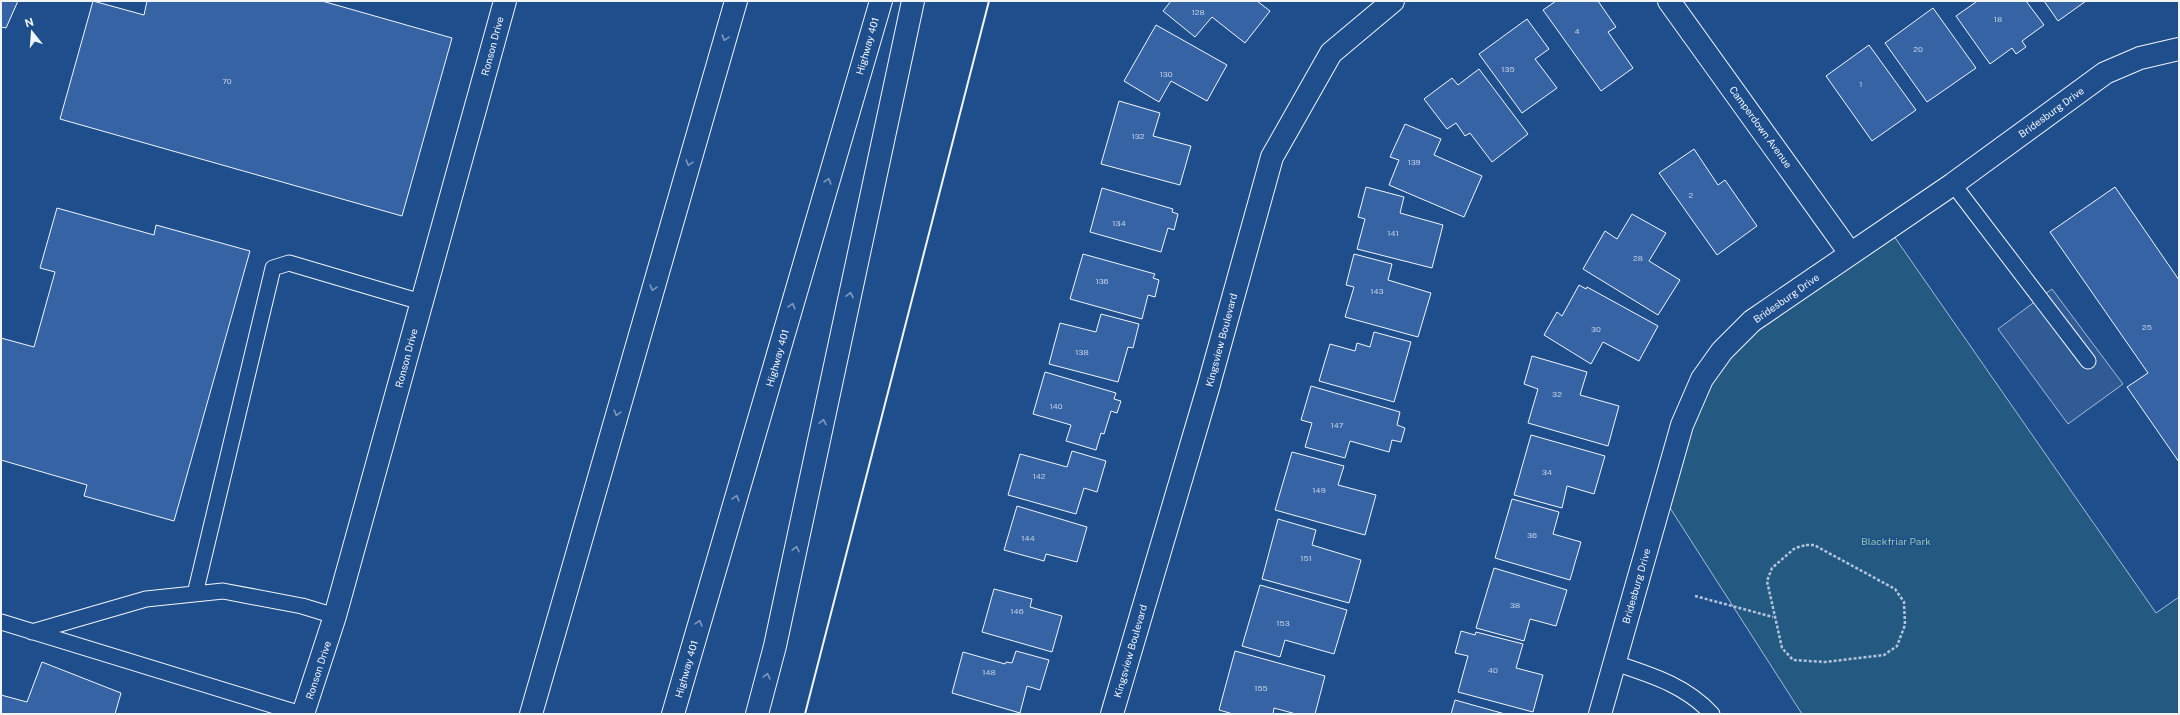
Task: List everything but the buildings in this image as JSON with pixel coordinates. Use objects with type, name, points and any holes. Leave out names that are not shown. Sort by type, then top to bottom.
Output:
[{"type":"main road","name":"Ronson Drive","points":[[302,714],[335,616],[505,1]]},
{"type":"main road","points":[[531,714],[736,1]]},
{"type":"main road","name":"Highway 401","points":[[673,714],[881,1]]},
{"type":"main road","points":[[757,714],[778,630],[913,1]]},
{"type":"main road","name":"Kingsview Boulevard","points":[[1112,714],[1208,388],[1272,157],[1331,53],[1393,1]]},
{"type":"main road","name":"Camperdown Avenue","points":[[1669,1],[1850,253]]},
{"type":"main road","name":"Bridesburg Drive","points":[[1600,714],[1682,425],[1702,379],[1722,351],[1752,321],[1953,184],[2105,73],[2140,58],[2179,49]]},
{"type":"lane","points":[[1953,184],[2088,361]]},
{"type":"lane","points":[[196,594],[273,268],[289,263],[421,302]]},
{"type":"lane","points":[[32,632],[146,599],[222,591],[302,606],[335,616]]},
{"type":"lane","points":[[1,622],[302,714]]},
{"type":"lane","points":[[1615,663],[1683,689],[1701,702],[1712,714]]},
{"type":"path","points":[[1814,545],[1895,589],[1904,602],[1905,625],[1896,646],[1884,655],[1825,662],[1793,660],[1782,648],[1774,617],[1767,581],[1772,568],[1795,548],[1814,545]]},
{"type":"path","points":[[1695,596],[1774,617]]},
{"type":"green space","name":"Blackfriar Park","points":[[1889,229],[2156,613],[2179,597],[2179,714],[1802,714],[1663,497],[1725,351]]},
{"type":"shaded area","points":[[2052,289],[2123,384],[2068,424],[1998,329]]},
{"type":"wall","points":[[805,714],[989,1]]}]
